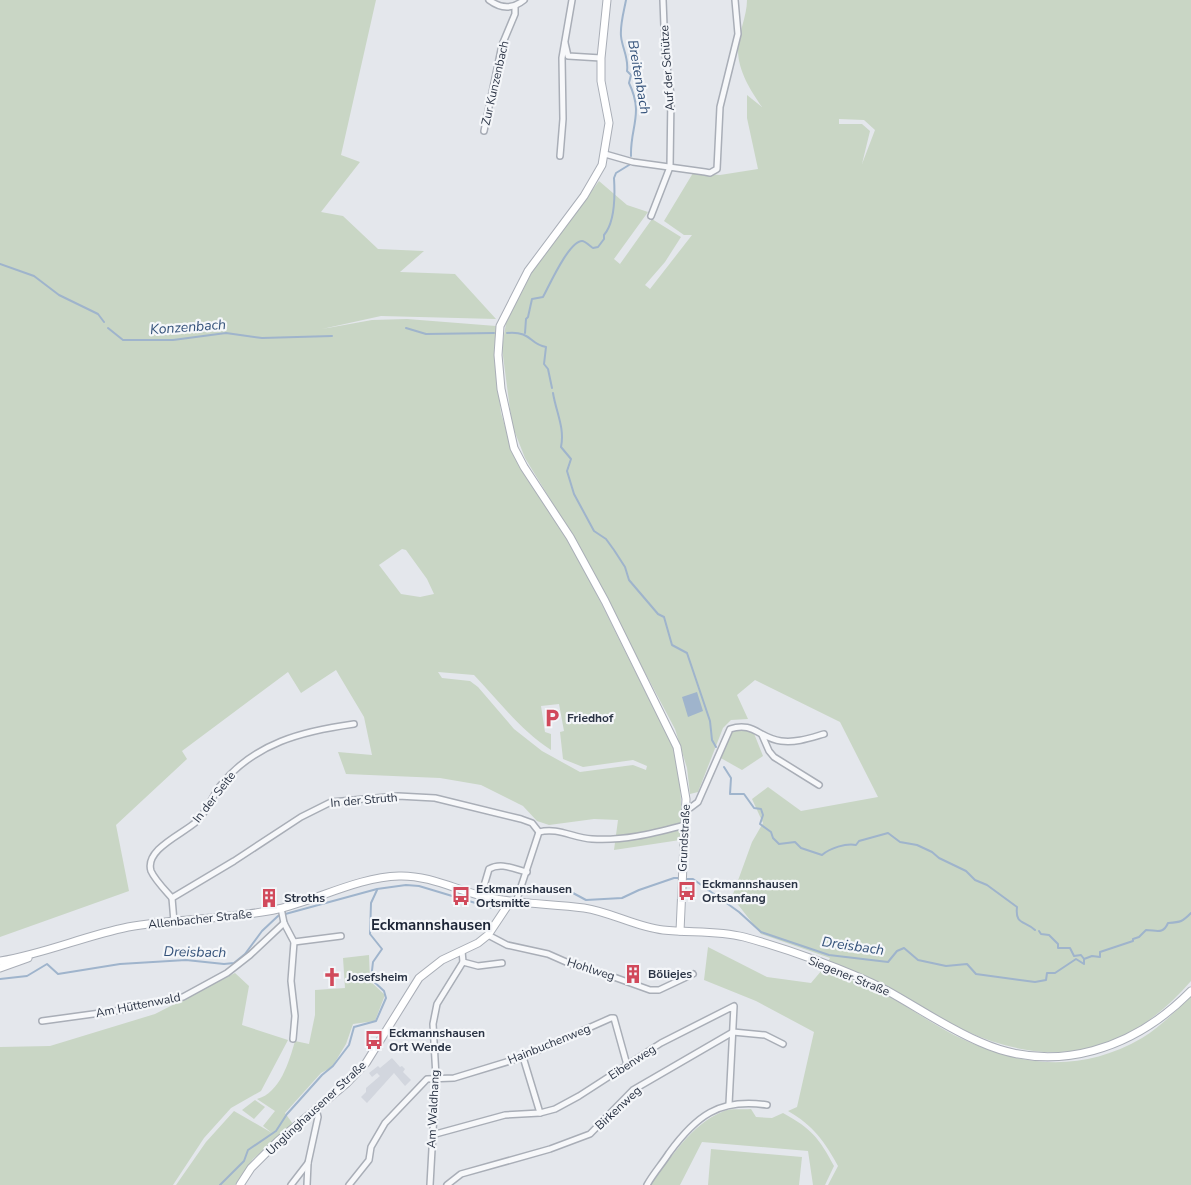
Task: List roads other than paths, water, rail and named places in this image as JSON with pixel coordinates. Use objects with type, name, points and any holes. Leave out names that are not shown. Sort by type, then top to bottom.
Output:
[{"type":"main road","name":"Grundstraße","points":[[607,0],[601,58],[601,81],[609,123],[605,154],[602,165],[584,196],[528,271],[500,326],[498,342],[501,389],[514,448],[524,467],[570,537],[668,726],[677,747],[684,775],[686,811],[680,931]]},
{"type":"main road","name":"Allenbacher Straße","points":[[0,961],[35,954],[121,929],[235,916],[282,915],[379,878],[402,876],[428,879],[481,896],[513,902]]},
{"type":"main road","name":"Siegener Straße","points":[[513,902],[588,908],[630,923],[680,931],[727,933],[846,973],[885,990],[978,1042],[1020,1055],[1059,1058],[1106,1048],[1135,1035],[1160,1019],[1191,991]]},
{"type":"main road","name":"Unglinghausener Straße","points":[[240,1185],[264,1155],[366,1063],[419,978],[442,960],[462,951],[488,935],[513,902]]},
{"type":"main road","name":"Allenbacher Straße","points":[[0,968],[17,963],[35,954]]},
{"type":"street","points":[[490,0],[515,7],[524,0]]},
{"type":"street","points":[[560,156],[564,119],[562,58],[572,0]]},
{"type":"street","name":"Auf der Schütze","points":[[651,216],[670,167],[671,95],[665,52],[663,0]]},
{"type":"street","points":[[605,154],[633,162],[710,173],[717,169],[721,100],[738,34],[735,0]]},
{"type":"street","name":"Zur Kunzenbach","points":[[484,131],[502,45],[515,14],[515,7]]},
{"type":"street","points":[[565,41],[568,56],[601,58]]},
{"type":"street","name":"In der Seite","points":[[172,898],[151,871],[150,862],[160,847],[198,820],[219,787],[235,770],[246,760],[279,741],[320,728],[354,724]]},
{"type":"street","points":[[686,811],[698,802],[730,729],[740,725],[750,726],[762,735],[778,740],[791,741],[824,734]]},
{"type":"street","points":[[762,735],[769,751],[774,757],[819,786]]},
{"type":"street","name":"In der Struth","points":[[172,898],[234,861],[301,817],[331,802],[398,796],[435,798],[521,819],[532,824],[539,832]]},
{"type":"street","points":[[513,902],[526,872],[539,832],[552,829],[589,839],[612,840],[641,836],[685,825]]},
{"type":"street","points":[[481,896],[489,869],[502,866],[526,872]]},
{"type":"street","points":[[172,898],[174,922]]},
{"type":"street","points":[[282,915],[294,942],[291,982],[295,1016],[294,1039]]},
{"type":"street","name":"Am Hüttenwald","points":[[42,1021],[115,1011],[182,997],[227,973],[250,955],[282,915]]},
{"type":"street","name":"Hohlweg","points":[[488,935],[507,946],[548,954],[573,965],[612,976],[650,990],[659,990],[693,974]]},
{"type":"street","points":[[294,942],[341,936]]},
{"type":"street","points":[[462,951],[463,962],[478,966],[502,963]]},
{"type":"street","name":"Am Waldhang","points":[[430,1185],[436,1077],[433,1024],[437,1004],[463,962]]},
{"type":"street","name":"Eibenweg","points":[[432,1134],[505,1115],[540,1113],[555,1109],[579,1096],[661,1043],[734,1006],[729,1104]]},
{"type":"street","name":"Hainbuchenweg","points":[[436,1077],[454,1078],[523,1056],[611,1018],[614,1018],[627,1065]]},
{"type":"street","points":[[733,1032],[765,1035],[783,1044]]},
{"type":"street","name":"Birkenweg","points":[[447,1185],[461,1174],[550,1149],[590,1134],[633,1090],[733,1032]]},
{"type":"street","points":[[523,1056],[540,1113]]},
{"type":"street","points":[[349,1185],[369,1160],[371,1147],[385,1123],[427,1079],[436,1077]]},
{"type":"street","points":[[646,1185],[682,1135],[710,1111],[729,1104],[767,1105]]},
{"type":"street","points":[[307,1185],[308,1163],[318,1117],[316,1109]]},
{"type":"street","points":[[290,1185],[308,1163]]},
{"type":"water","points":[[697,692],[703,711],[688,717],[682,697]]},
{"type":"waterway","name":"Breitenbach","points":[[626,0],[621,36],[627,62],[627,71],[631,75],[629,83],[636,103],[631,156]]},
{"type":"waterway","name":"Breitenbach","points":[[525,333],[526,319],[532,299],[543,297],[571,248],[582,241],[593,248],[598,247],[604,239],[612,215],[614,178],[616,173],[629,165]]},
{"type":"waterway","name":"Konzenbach","points":[[0,264],[34,276],[59,295],[98,314],[104,322]]},
{"type":"waterway","name":"Konzenbach","points":[[108,328],[123,340],[173,340],[226,333],[262,338],[332,336]]},
{"type":"waterway","name":"Konzenbach","points":[[406,328],[426,334],[494,333]]},
{"type":"waterway","points":[[507,333],[522,334],[546,347],[544,364],[548,369],[552,388]]},
{"type":"waterway","points":[[553,393],[562,433],[561,447],[571,459],[567,471],[574,494],[594,531],[606,539],[625,567],[629,580],[658,614],[664,617],[672,645],[687,653],[710,721],[712,740],[716,747]]},
{"type":"waterway","points":[[724,767],[731,778],[730,794],[744,794],[754,808],[761,809],[763,815],[760,824],[771,832],[773,838],[779,844],[795,842],[801,848],[822,855],[829,850],[856,845],[859,841],[888,833],[900,842],[917,845],[966,871],[975,880],[987,885],[1017,907],[1017,917],[1019,920],[1035,930]]},
{"type":"waterway","name":"Dreisbach","points":[[549,893],[573,893],[586,900],[622,898],[674,878],[681,878]]},
{"type":"waterway","name":"Dreisbach","points":[[686,879],[693,879],[739,912],[761,932],[829,955],[888,962],[897,951],[904,948],[918,960],[946,966],[967,964],[976,974],[1035,982],[1046,980],[1047,973],[1055,973],[1076,959],[1084,964],[1084,959],[1092,956],[1100,957],[1100,952],[1133,941],[1133,939],[1139,937],[1146,930],[1156,931],[1164,929],[1168,923],[1181,921],[1191,913]]},
{"type":"waterway","name":"Dreisbach","points":[[0,979],[27,976],[47,964],[58,974],[120,964],[186,960],[224,964],[234,963],[245,954],[262,931],[278,916],[377,889],[406,885],[419,886],[492,908]]},
{"type":"waterway","points":[[220,1185],[244,1161],[248,1150],[276,1131],[287,1114],[322,1075],[333,1066],[349,1045],[354,1027],[376,1021],[386,998],[384,991],[371,979],[373,962],[382,949],[370,934],[371,903],[377,890]]},
{"type":"waterway","points":[[1039,931],[1041,934],[1049,935],[1058,944],[1058,948],[1070,948],[1074,956],[1081,955],[1084,959]]},
{"type":"place","name":"Friedhof","points":[[552,718]]},
{"type":"place","name":"Eckmannshausen Ortsanfang","points":[[687,891]]},
{"type":"place","name":"Eckmannshausen Ortsmitte","points":[[461,896]]},
{"type":"place","name":"Stroths","points":[[269,898]]},
{"type":"place","name":"Böliejes","points":[[633,974]]},
{"type":"place","name":"Josefsheim","points":[[332,977]]},
{"type":"place","name":"Eckmannshausen Ort Wende","points":[[374,1040]]},
{"type":"district","name":"Eckmannshausen","points":[[431,925]]}]
